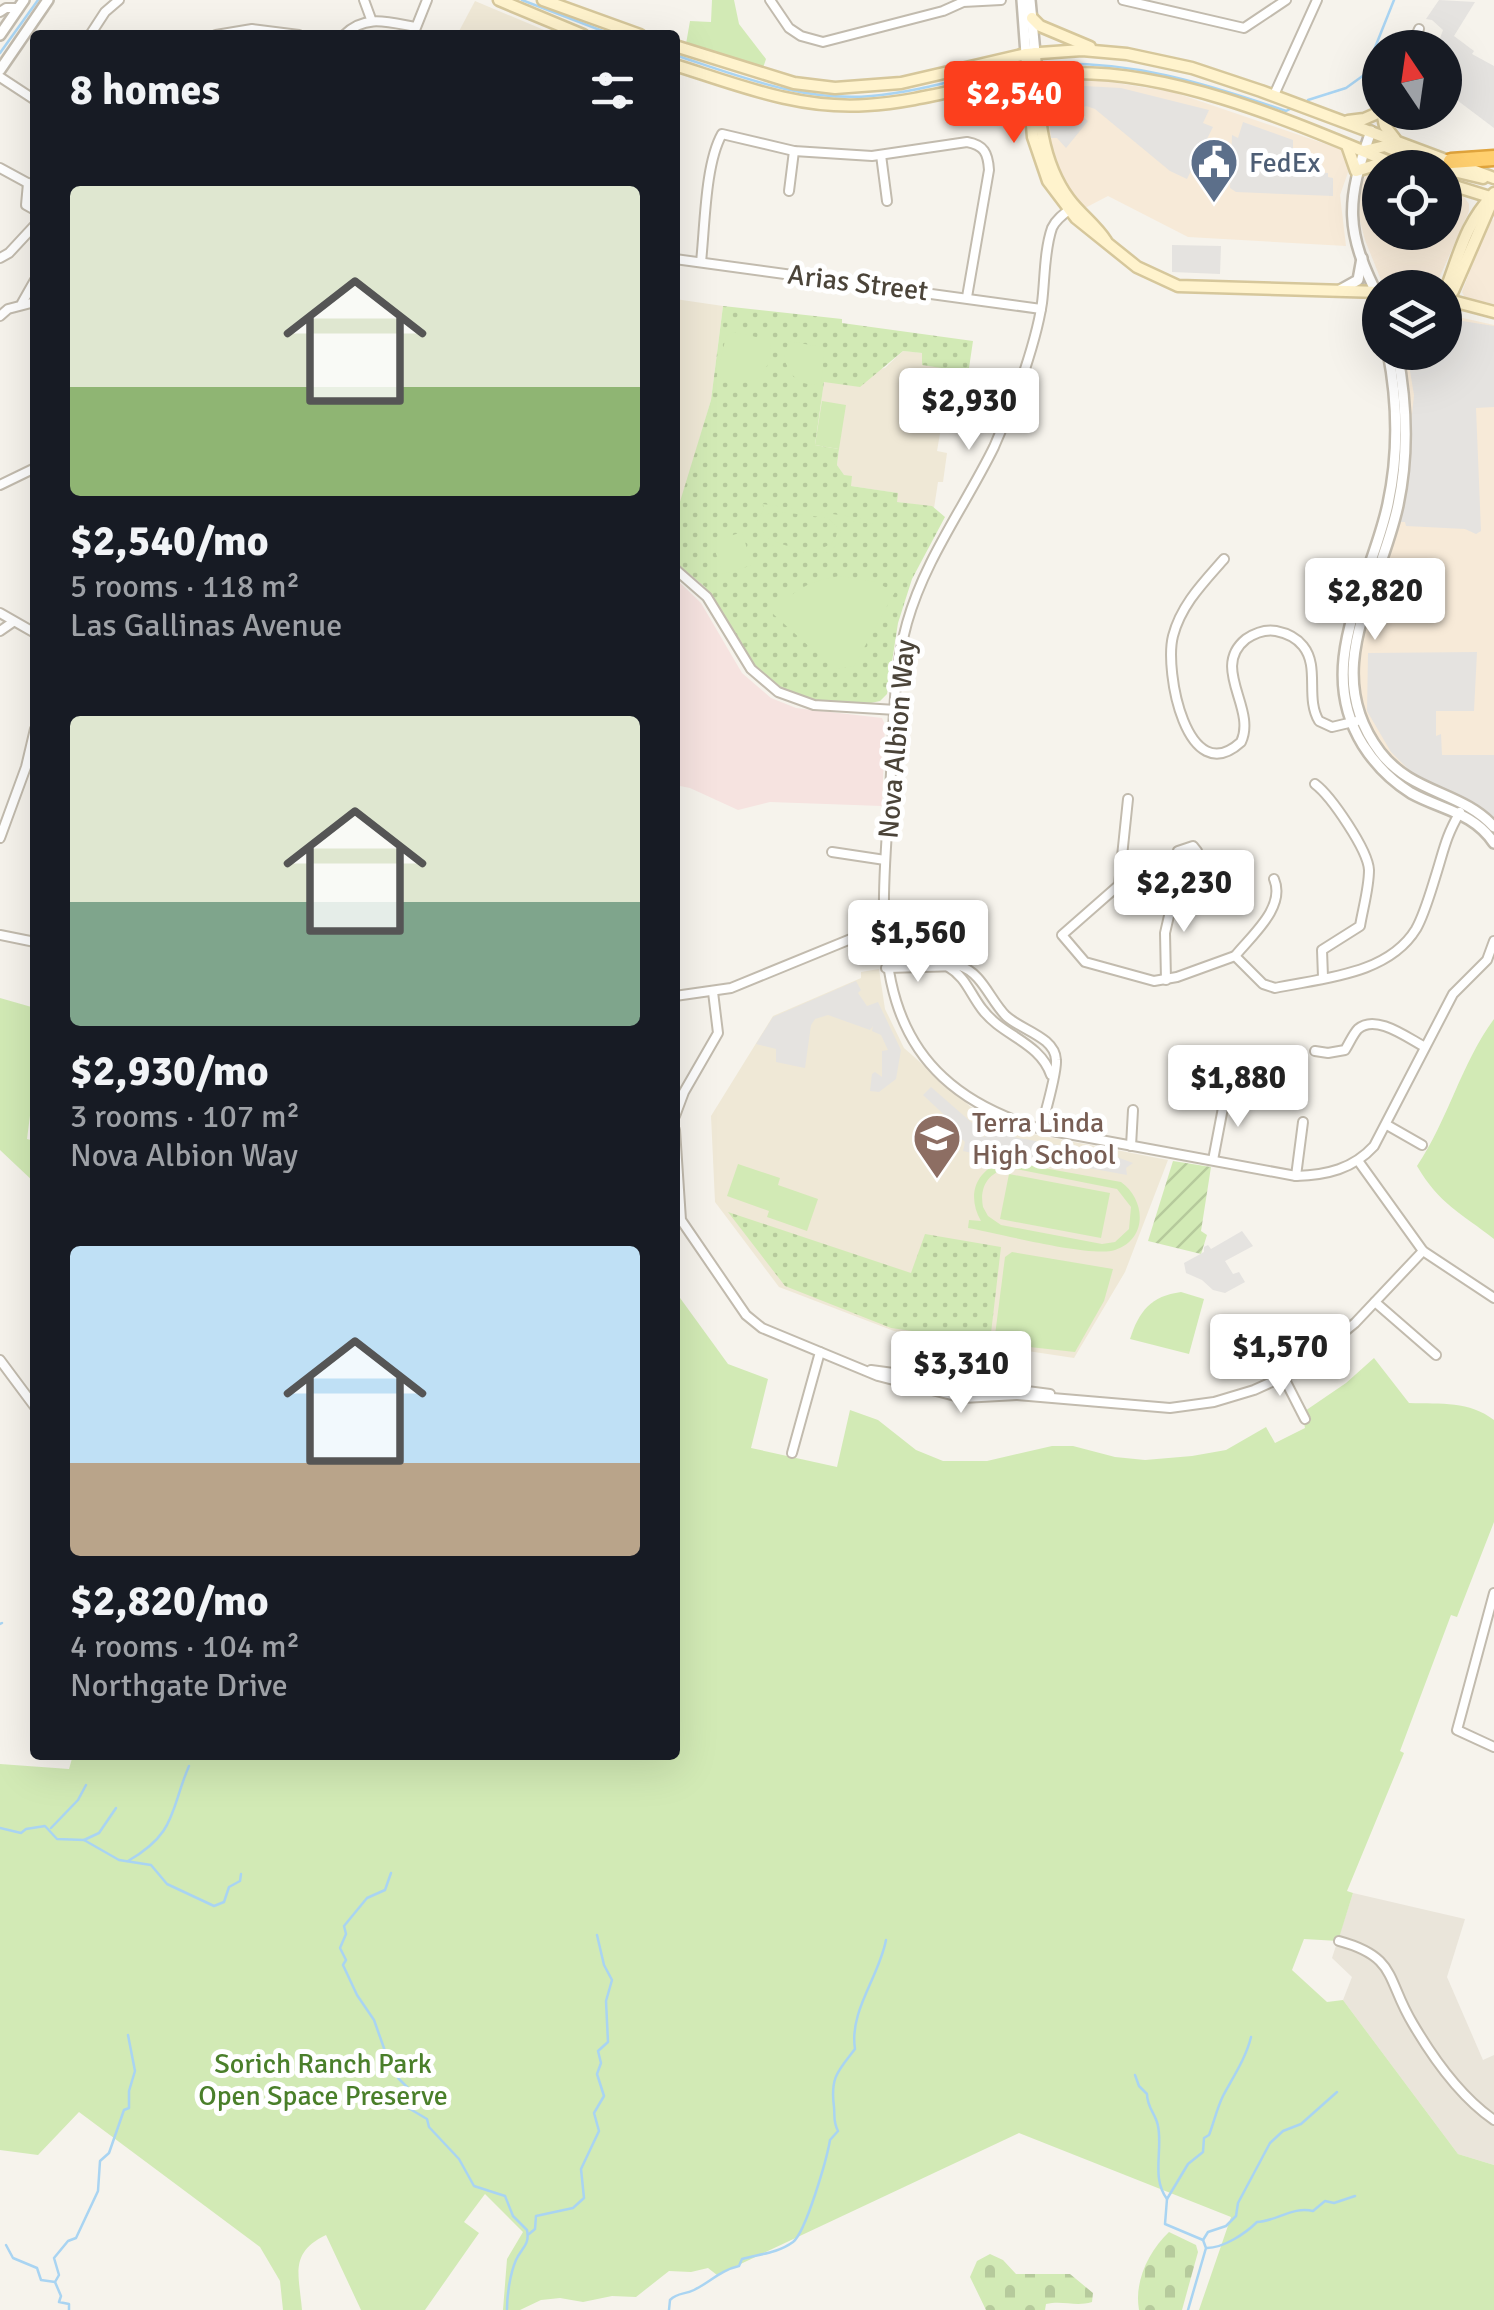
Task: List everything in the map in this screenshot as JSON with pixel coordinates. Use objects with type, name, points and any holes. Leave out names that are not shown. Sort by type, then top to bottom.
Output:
[{"type":"highway","points":[[1462,163],[1494,158]]},
{"type":"main road","points":[[499,0],[571,30]]},
{"type":"main road","points":[[543,0],[626,30]]},
{"type":"main road","points":[[1032,18],[1040,26],[1101,51],[1192,68],[1291,101],[1415,150]]},
{"type":"main road","points":[[680,48],[794,83],[834,88],[900,83],[1101,51]]},
{"type":"main road","points":[[1031,64],[1041,151],[1072,208],[1109,246],[1157,279],[1178,286],[1362,293]]},
{"type":"main road","points":[[680,66],[792,100],[835,106],[903,101],[1031,64],[1192,90],[1362,150]]},
{"type":"main road","points":[[1346,122],[1362,119]]},
{"type":"main road","points":[[1388,130],[1395,140]]},
{"type":"main road","points":[[1346,144],[1359,141],[1371,131]]},
{"type":"main road","points":[[1346,144],[1356,171],[1362,169]]},
{"type":"main road","points":[[1368,150],[1385,146],[1397,150]]},
{"type":"main road","points":[[1462,170],[1494,179]]},
{"type":"main road","points":[[1461,270],[1476,222],[1493,196],[1462,189]]},
{"type":"main road","points":[[1462,192],[1473,202],[1476,222]]},
{"type":"main road","points":[[1476,222],[1494,213]]},
{"type":"main road","points":[[1462,303],[1494,312]]},
{"type":"street","points":[[30,96],[0,73],[48,0]]},
{"type":"street","points":[[93,30],[119,0]]},
{"type":"street","points":[[364,0],[371,19]]},
{"type":"street","points":[[414,30],[427,0]]},
{"type":"street","points":[[770,0],[789,28],[823,42],[844,39],[953,3],[1000,0]]},
{"type":"street","points":[[1022,0],[1031,64]]},
{"type":"street","points":[[1030,0],[1031,64]]},
{"type":"street","points":[[1123,0],[1236,28],[1251,25],[1284,0]]},
{"type":"street","points":[[1274,95],[1318,0]]},
{"type":"street","points":[[0,12],[20,4]]},
{"type":"street","points":[[0,35],[20,4]]},
{"type":"street","points":[[348,30],[371,19],[410,30]]},
{"type":"street","points":[[1364,150],[1371,131]]},
{"type":"street","points":[[700,262],[708,192],[720,136],[728,134],[794,151],[881,155],[967,142],[984,150],[989,170],[967,297]]},
{"type":"street","points":[[790,191],[794,151]]},
{"type":"street","points":[[881,155],[887,202]]},
{"type":"street","points":[[1362,156],[1351,200],[1352,220],[1369,270]]},
{"type":"street","points":[[0,168],[30,184]]},
{"type":"street","name":"Nova Albion Way","points":[[1072,208],[1053,226],[1041,309],[1025,371],[993,448],[924,574],[907,624],[898,668],[885,860],[884,932],[890,990],[905,1026],[935,1068],[979,1104],[1009,1119],[1041,1129],[1296,1176],[1322,1176],[1360,1162]]},
{"type":"street","points":[[0,258],[30,230]]},
{"type":"street","points":[[1337,291],[1358,280],[1362,255]]},
{"type":"street","name":"Arias Street","points":[[680,260],[1041,309]]},
{"type":"street","points":[[22,303],[30,289]]},
{"type":"street","points":[[0,316],[30,302]]},
{"type":"street","points":[[1392,370],[1401,409]]},
{"type":"street","points":[[1398,370],[1406,450],[1398,508],[1353,654],[1356,721],[1370,756],[1398,784],[1424,799],[1461,808],[1494,827]]},
{"type":"street","points":[[0,485],[30,470]]},
{"type":"street","points":[[1224,559],[1188,601],[1171,645],[1174,690],[1196,744],[1213,754],[1224,754],[1241,742],[1246,724],[1233,684],[1232,664],[1248,638],[1268,630],[1289,634],[1309,656],[1313,708],[1319,721],[1332,727],[1356,721]]},
{"type":"street","points":[[680,573],[707,597],[751,670],[778,692],[814,705],[896,710]]},
{"type":"street","points":[[0,612],[30,630]]},
{"type":"street","points":[[0,630],[13,622]]},
{"type":"street","points":[[0,838],[30,750]]},
{"type":"street","points":[[1315,784],[1326,792],[1367,859],[1369,872],[1360,926],[1322,950],[1323,976]]},
{"type":"street","points":[[1128,799],[1119,884],[1062,935],[1092,965],[1166,980],[1235,956],[1276,904],[1279,890],[1274,879]]},
{"type":"street","points":[[1461,808],[1494,843]]},
{"type":"street","points":[[1235,956],[1263,984],[1275,988],[1370,969],[1416,930],[1444,840],[1461,808]]},
{"type":"street","points":[[1166,980],[1165,933],[1170,906],[1181,887],[1178,851],[1193,846],[1201,875],[1181,887]]},
{"type":"street","points":[[832,852],[885,860]]},
{"type":"street","points":[[680,995],[732,988],[863,934],[884,932]]},
{"type":"street","points":[[0,934],[30,941]]},
{"type":"street","points":[[1494,941],[1487,960],[1453,994],[1387,1125],[1360,1162],[1423,1251],[1494,1298]]},
{"type":"street","points":[[947,966],[962,975],[982,1010],[1004,1033],[1034,1048],[1046,1062],[1052,1078]]},
{"type":"street","points":[[886,968],[971,969],[992,1002],[1052,1047],[1057,1062],[1041,1129]]},
{"type":"street","points":[[680,1089],[718,1033],[712,992]]},
{"type":"street","points":[[1315,1051],[1328,1054],[1345,1050],[1359,1028],[1370,1024],[1382,1025],[1426,1047]]},
{"type":"street","points":[[1213,1160],[1226,1092]]},
{"type":"street","points":[[1132,1110],[1132,1146]]},
{"type":"street","points":[[1296,1176],[1303,1122]]},
{"type":"street","points":[[1387,1125],[1422,1145]]},
{"type":"street","points":[[680,1220],[753,1322],[856,1368],[963,1398],[1017,1395],[1170,1408],[1214,1402],[1284,1378],[1333,1342],[1423,1251]]},
{"type":"street","points":[[680,1235],[686,1231]]},
{"type":"street","points":[[1375,1302],[1436,1355]]},
{"type":"street","points":[[792,1453],[820,1352]]},
{"type":"street","points":[[0,1360],[30,1400]]},
{"type":"street","points":[[856,1368],[1023,1388],[1078,1401]]},
{"type":"street","points":[[1284,1378],[1306,1419]]},
{"type":"street","points":[[1494,1593],[1456,1730],[1494,1747]]},
{"type":"street","points":[[1339,1940],[1363,1948],[1384,1964],[1412,2023],[1478,2110],[1494,2120]]},
{"type":"shaded area","points":[[1439,0],[1475,2],[1458,30],[1443,30],[1426,19]]},
{"type":"shaded area","points":[[475,1],[544,30],[460,30]]},
{"type":"shaded area","points":[[1462,42],[1474,51],[1472,54],[1494,66],[1494,128],[1462,104]]},
{"type":"shaded area","points":[[1085,78],[1173,92],[1346,151],[1351,164],[1340,195],[1346,246],[1188,237],[1108,196],[1085,208],[1059,177],[1047,140],[1044,91],[1052,79]]},
{"type":"shaded area","points":[[1065,85],[1121,88],[1209,110],[1203,123],[1213,127],[1187,179],[1170,171],[1095,109],[1086,106],[1075,110],[1088,121],[1066,148],[1057,138],[1051,138],[1047,97],[1063,91]]},
{"type":"shaded area","points":[[1243,122],[1293,140],[1293,171],[1328,173],[1333,178],[1333,196],[1236,192],[1230,188],[1232,135],[1238,138]]},
{"type":"shaded area","points":[[1362,184],[1362,228],[1359,217]]},
{"type":"shaded area","points":[[1462,196],[1469,204],[1462,227]]},
{"type":"shaded area","points":[[1494,219],[1494,304],[1465,298],[1462,292],[1488,223]]},
{"type":"shaded area","points":[[1172,245],[1221,246],[1220,274],[1172,272]]},
{"type":"shaded area","points":[[1369,250],[1452,250],[1443,270],[1377,270]]},
{"type":"shaded area","points":[[680,300],[723,306],[711,400],[680,505]]},
{"type":"shaded area","points":[[1462,318],[1494,325],[1494,819],[1476,804],[1417,779],[1397,764],[1371,729],[1359,694],[1356,668],[1360,641],[1394,540],[1405,489],[1410,420],[1405,370],[1462,370]]},
{"type":"shaded area","points":[[1462,321],[1494,326],[1494,407],[1476,408],[1481,531],[1476,534],[1465,529],[1406,526],[1401,522],[1414,395],[1410,370],[1462,370]]},
{"type":"shaded area","points":[[903,351],[923,353],[923,365],[955,370],[953,417],[943,416],[937,451],[947,453],[934,508],[897,502],[897,493],[851,486],[837,465],[839,449],[815,445],[824,381],[885,368]]},
{"type":"shaded area","points":[[680,583],[701,603],[742,673],[771,698],[796,708],[882,718],[885,725],[882,806],[770,802],[738,810],[680,786]]},
{"type":"shaded area","points":[[1477,652],[1474,711],[1436,711],[1436,736],[1441,734],[1442,755],[1494,755],[1494,819],[1462,797],[1412,773],[1391,752],[1367,711],[1368,653]]},
{"type":"shaded area","name":"Terra Linda High School","points":[[879,969],[885,1009],[904,1048],[987,1118],[1027,1133],[1168,1160],[1125,1272],[1074,1358],[894,1331],[779,1287],[715,1202],[711,1116],[773,1016],[861,978],[861,972]]},
{"type":"shaded area","points":[[856,981],[861,990],[858,993],[867,1006],[878,1002],[901,1050],[896,1079],[879,1092],[870,1091],[872,1074],[882,1077],[882,1051],[888,1050],[881,1035],[872,1031],[873,1026],[870,1030],[828,1015],[815,1019],[805,1068],[776,1062],[776,1049],[756,1044],[773,1017]]},
{"type":"shaded area","points":[[931,1087],[979,1129],[976,1133],[980,1136],[985,1137],[986,1132],[1133,1163],[1126,1168],[1127,1175],[985,1149],[984,1145],[984,1156],[963,1151],[965,1142],[953,1131],[953,1123],[923,1095]]},
{"type":"shaded area","points":[[1242,1231],[1253,1246],[1225,1261],[1233,1274],[1239,1272],[1245,1282],[1225,1293],[1186,1273],[1184,1263],[1204,1252],[1204,1247],[1208,1245],[1211,1249]]},
{"type":"shaded area","points":[[1353,1893],[1465,1919],[1447,1977],[1483,2060],[1494,2055],[1494,2165],[1458,2154],[1343,2000],[1352,1977],[1332,1958]]},
{"type":"green space","points":[[712,0],[734,0],[739,24],[766,59],[763,68],[686,44],[690,21],[711,22]]},
{"type":"green space","points":[[723,306],[842,319],[842,323],[973,341],[964,402],[956,418],[954,370],[922,365],[922,353],[903,351],[860,387],[824,382],[815,445],[839,449],[837,465],[844,475],[852,476],[851,486],[898,493],[897,502],[932,506],[945,517],[912,579],[898,623],[887,694],[880,701],[814,700],[780,687],[752,666],[705,587],[680,566],[680,502],[711,400]]},
{"type":"green space","points":[[733,332],[770,340],[771,360],[759,378],[738,383],[717,376],[726,336]]},
{"type":"green space","points":[[789,341],[821,347],[821,383],[808,384],[793,376],[784,358]]},
{"type":"green space","points":[[822,401],[846,405],[839,449],[815,445]]},
{"type":"green space","points":[[763,504],[874,520],[874,524],[840,520],[841,541],[829,552],[804,552],[765,541],[758,533],[757,523]],"holes":[[[774,511],[828,518],[837,527],[835,538],[820,548],[795,548],[772,540],[763,531],[765,517]]]},
{"type":"green space","points":[[742,532],[752,565],[723,574],[712,542]]},
{"type":"green space","points":[[841,576],[875,582],[895,592],[854,666],[834,669],[772,613],[802,588]]},
{"type":"green space","points":[[0,998],[30,1007],[30,1178],[0,1150]]},
{"type":"green space","points":[[1494,1019],[1494,1239],[1442,1199],[1417,1166],[1472,1054]]},
{"type":"green space","points":[[1005,1161],[1121,1182],[1139,1209],[1138,1228],[1126,1245],[1103,1252],[968,1228],[969,1220],[981,1221],[974,1202],[976,1184],[995,1165]],"holes":[[[1011,1168],[1117,1189],[1131,1207],[1129,1229],[1115,1242],[1102,1244],[1001,1225],[988,1216],[982,1199],[991,1176]]]},
{"type":"green space","points":[[1173,1161],[1211,1167],[1201,1231],[1207,1235],[1201,1254],[1148,1241]]},
{"type":"green space","points":[[738,1164],[780,1178],[778,1185],[818,1199],[807,1231],[767,1217],[769,1211],[727,1196]]},
{"type":"green space","points":[[1009,1174],[1110,1193],[1101,1238],[1000,1219]]},
{"type":"green space","points":[[728,1212],[911,1273],[925,1234],[1001,1247],[990,1342],[891,1328],[785,1286]]},
{"type":"green space","points":[[1012,1252],[1113,1269],[1104,1301],[1075,1352],[994,1343],[1005,1257]]},
{"type":"green space","points":[[1181,1292],[1204,1299],[1189,1354],[1130,1339],[1148,1306]]},
{"type":"green space","name":"Sorich Ranch Park Open Space Preserve","points":[[680,1298],[728,1364],[768,1379],[751,1448],[837,1467],[850,1410],[878,1420],[916,1450],[943,1461],[987,1461],[1052,1446],[1073,1446],[1145,1460],[1192,1456],[1226,1450],[1266,1427],[1275,1443],[1305,1428],[1302,1413],[1374,1358],[1409,1403],[1465,1407],[1494,1420],[1494,1522],[1457,1617],[1451,1615],[1400,1751],[1404,1753],[1347,1891],[1353,1893],[1338,1941],[1304,1939],[1292,1970],[1327,2002],[1343,2000],[1458,2154],[1494,2165],[1494,2310],[1199,2310],[1231,2217],[1019,2133],[717,2275],[708,2268],[669,2271],[636,2297],[612,2296],[583,2302],[560,2298],[541,2300],[520,2310],[503,2310],[507,2259],[523,2232],[485,2194],[464,2222],[479,2233],[425,2310],[361,2310],[326,2235],[301,2257],[302,2310],[283,2310],[280,2281],[260,2247],[79,2112],[38,2155],[0,2150],[0,1764],[69,1769],[72,1760],[680,1760]]},
{"type":"green space","points":[[1169,2232],[1196,2245],[1198,2252],[1182,2310],[1139,2310],[1144,2268]]},
{"type":"green space","points":[[990,2254],[1003,2260],[1016,2274],[1070,2274],[1093,2293],[1092,2302],[1046,2304],[1045,2310],[986,2310],[970,2277],[977,2261]]},
{"type":"waterway","points":[[0,53],[38,0]]},
{"type":"waterway","points":[[522,0],[600,30]]},
{"type":"waterway","points":[[1308,100],[1346,88],[1364,75],[1394,0]]},
{"type":"waterway","points":[[680,57],[772,86],[846,97],[909,91],[1023,66]]},
{"type":"waterway","points":[[1041,64],[1136,69],[1195,82],[1286,111],[1292,108]]},
{"type":"waterway","points":[[128,1861],[156,1841],[164,1830],[189,1766]]},
{"type":"waterway","points":[[51,1828],[78,1800],[86,1785]]},
{"type":"waterway","points":[[84,1840],[99,1833],[116,1808]]},
{"type":"waterway","points":[[0,1828],[21,1833],[45,1826],[57,1839],[84,1840],[119,1860],[151,1865],[167,1884],[214,1906],[224,1902],[229,1887],[240,1881],[241,1874]]},
{"type":"waterway","points":[[391,1873],[385,1890],[367,1898],[344,1926],[346,1934],[340,1948],[346,1960],[343,1965],[374,2020],[385,2051],[396,2057],[398,2078],[409,2089],[403,2097],[405,2106],[427,2119],[429,2127],[459,2159],[474,2186],[505,2196],[513,2216],[527,2230],[526,2243],[512,2272],[507,2309]]},
{"type":"waterway","points":[[529,2234],[535,2229],[536,2216],[573,2208],[584,2198],[581,2169],[599,2131],[594,2113],[604,2096],[597,2074],[601,2063],[598,2051],[608,2042],[606,2001],[612,1980],[597,1935]]},
{"type":"waterway","points":[[669,2310],[670,2300],[676,2296],[739,2266],[742,2259],[787,2246],[798,2235],[815,2194],[830,2140],[838,2131],[834,2119],[834,2081],[855,2049],[856,2021],[886,1940]]},
{"type":"waterway","points":[[69,2310],[69,2304],[59,2302],[61,2296],[55,2282],[59,2275],[54,2258],[68,2241],[76,2238],[98,2191],[100,2161],[109,2153],[124,2110],[129,2108],[135,2071],[128,2035]]},
{"type":"waterway","points":[[1167,2199],[1188,2164],[1203,2152],[1204,2138],[1209,2135],[1251,2037]]},
{"type":"waterway","points":[[1135,2075],[1147,2094],[1158,2126],[1158,2173],[1167,2199],[1165,2224],[1203,2240],[1206,2248],[1188,2310]]},
{"type":"waterway","points":[[1203,2240],[1208,2232],[1226,2226],[1236,2216],[1238,2203],[1270,2143],[1283,2131],[1301,2124],[1337,2092]]},
{"type":"waterway","points":[[1207,2248],[1234,2240],[1257,2222],[1299,2210],[1313,2211],[1325,2201],[1334,2203],[1355,2196]]},
{"type":"waterway","points":[[6,2245],[13,2258],[37,2268],[41,2280],[55,2282]]},
{"type":"place","name":"FedEx","points":[[1214,204]]},
{"type":"place","name":"Terra Linda High School","points":[[937,1180]]}]
